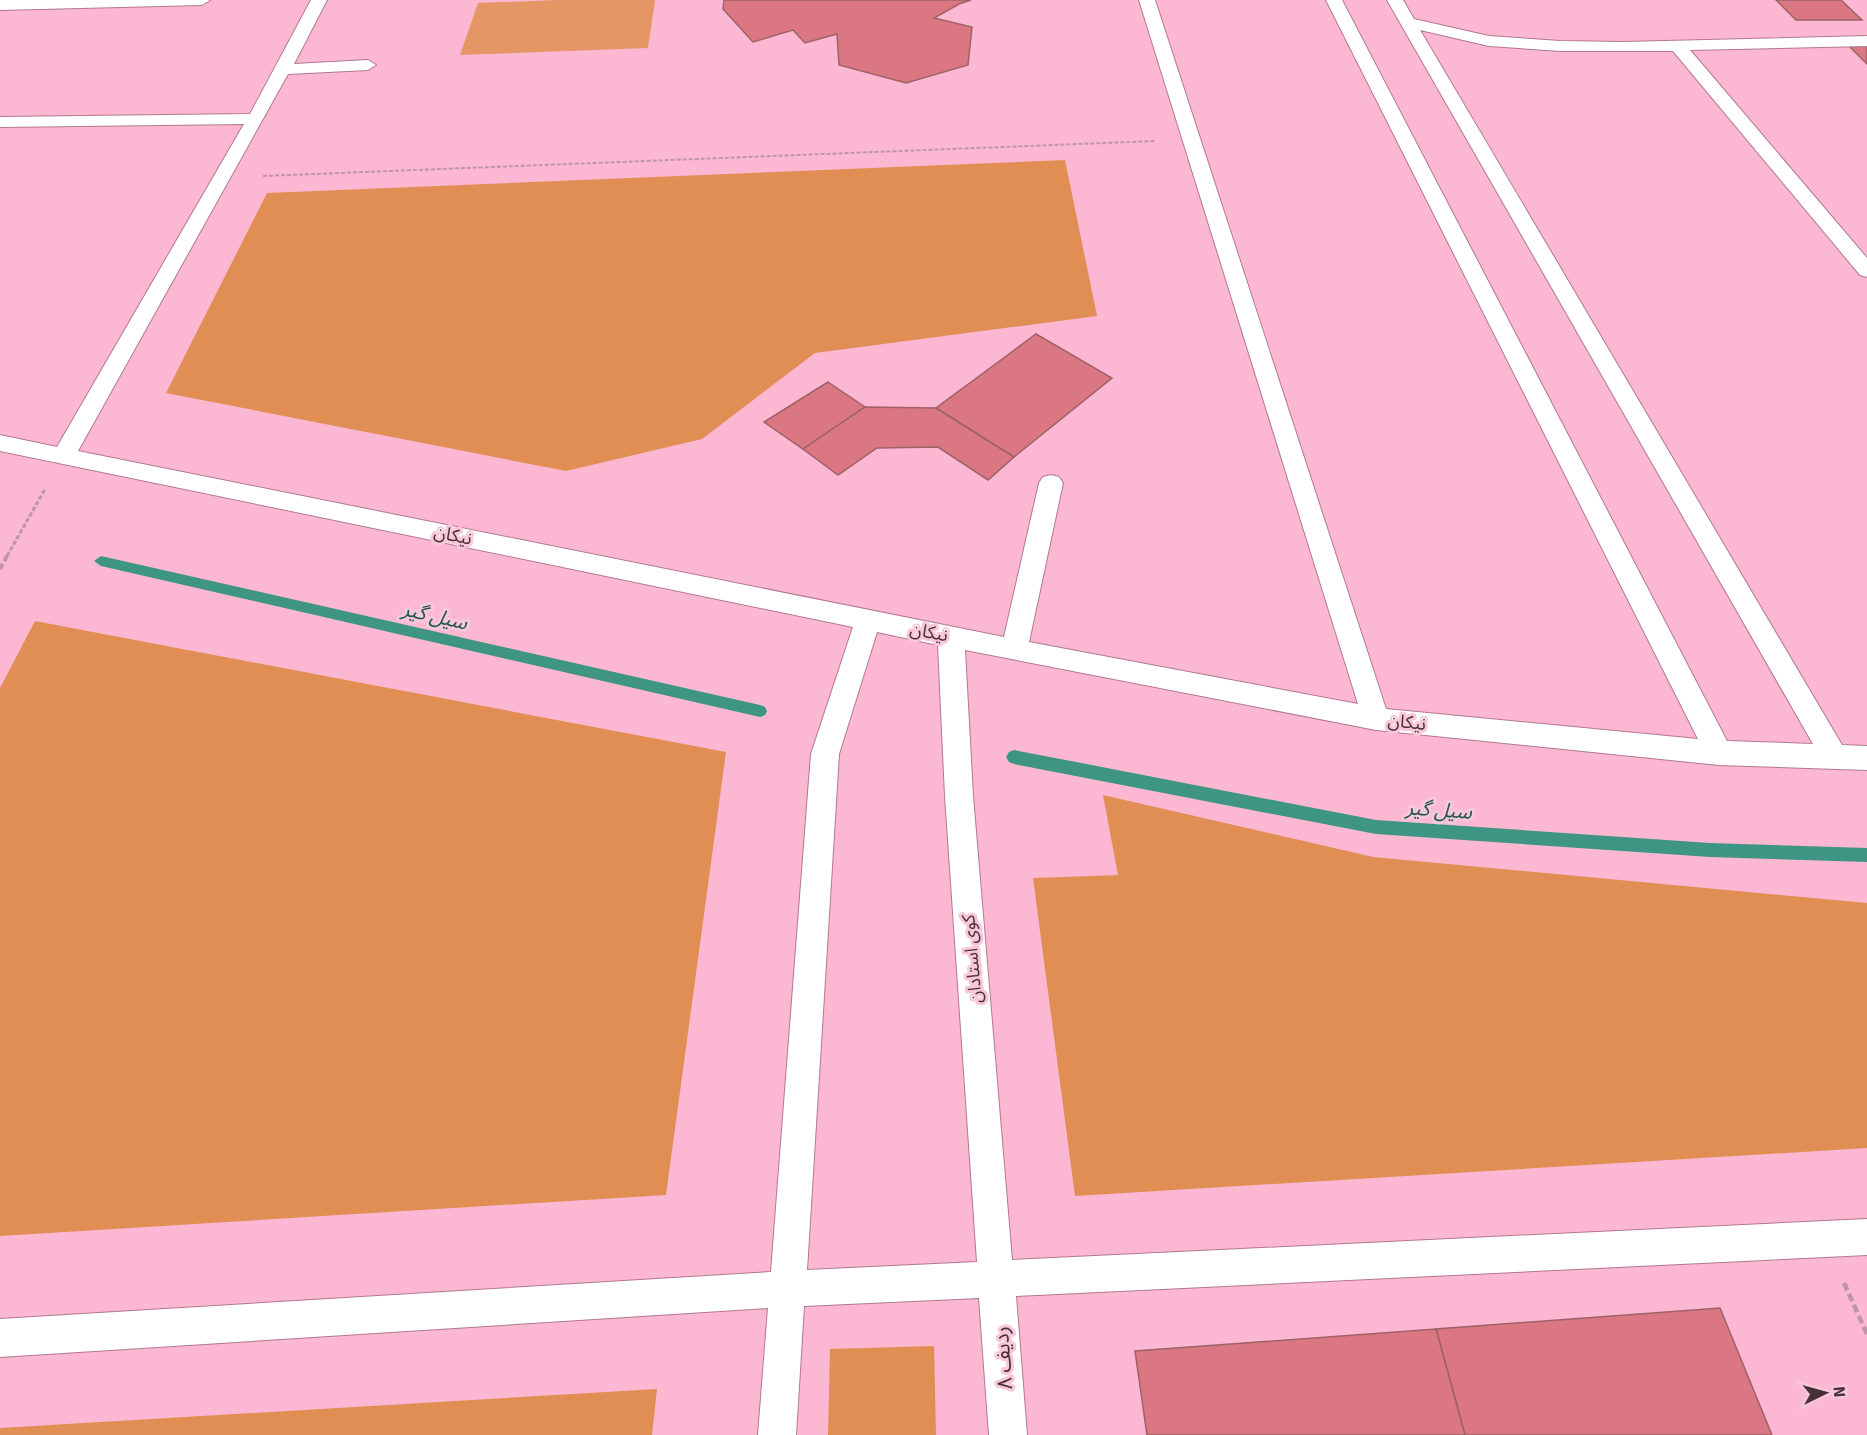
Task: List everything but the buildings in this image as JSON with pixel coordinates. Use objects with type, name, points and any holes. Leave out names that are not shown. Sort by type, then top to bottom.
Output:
[{"type":"lane","points":[[0,5],[202,0]]},
{"type":"lane","points":[[64,455],[256,119],[319,0]]},
{"type":"lane","points":[[1147,0],[1376,719]]},
{"type":"lane","points":[[1334,0],[1719,753]]},
{"type":"lane","points":[[1395,0],[1835,758]]},
{"type":"lane","points":[[1407,22],[1489,41],[1623,47],[1867,41]]},
{"type":"lane","points":[[1678,46],[1867,271]]},
{"type":"lane","points":[[283,69],[368,65]]},
{"type":"lane","points":[[0,122],[256,119]]},
{"type":"lane","name":"نیکان","points":[[0,443],[951,637],[1376,719],[1719,753],[1867,759]]},
{"type":"lane","points":[[1014,649],[1051,483]]},
{"type":"lane","points":[[777,1435],[825,754],[868,620]]},
{"type":"lane","name":"کوی استادان","points":[[951,637],[959,796],[998,1280]]},
{"type":"lane","points":[[0,1338],[787,1289],[1867,1237]]},
{"type":"lane","name":"ردیف ۸","points":[[998,1280],[1008,1435]]},
{"type":"path","points":[[223,177],[1192,140]]},
{"type":"path","points":[[0,569],[64,455]]},
{"type":"shaded area","points":[[0,0],[1867,0],[1867,1435],[0,1435]]},
{"type":"shaded area","points":[[655,0],[648,48],[460,55],[478,3]]},
{"type":"shaded area","points":[[1065,160],[1097,316],[815,353],[702,439],[566,471],[166,393],[267,193]]},
{"type":"shaded area","points":[[35,621],[726,752],[666,1195],[0,1236],[0,688]]},
{"type":"shaded area","points":[[1103,795],[1373,857],[1867,903],[1867,1148],[1075,1196],[1033,878],[1118,875]]},
{"type":"shaded area","points":[[934,1346],[936,1435],[828,1435],[830,1349]]},
{"type":"shaded area","points":[[657,1389],[652,1435],[0,1435],[0,1428]]},
{"type":"waterway","name":"سیل گیر","points":[[101,561],[760,711]]},
{"type":"waterway","name":"سیل گیر","points":[[1014,757],[1376,827],[1710,850],[1867,855]]}]
